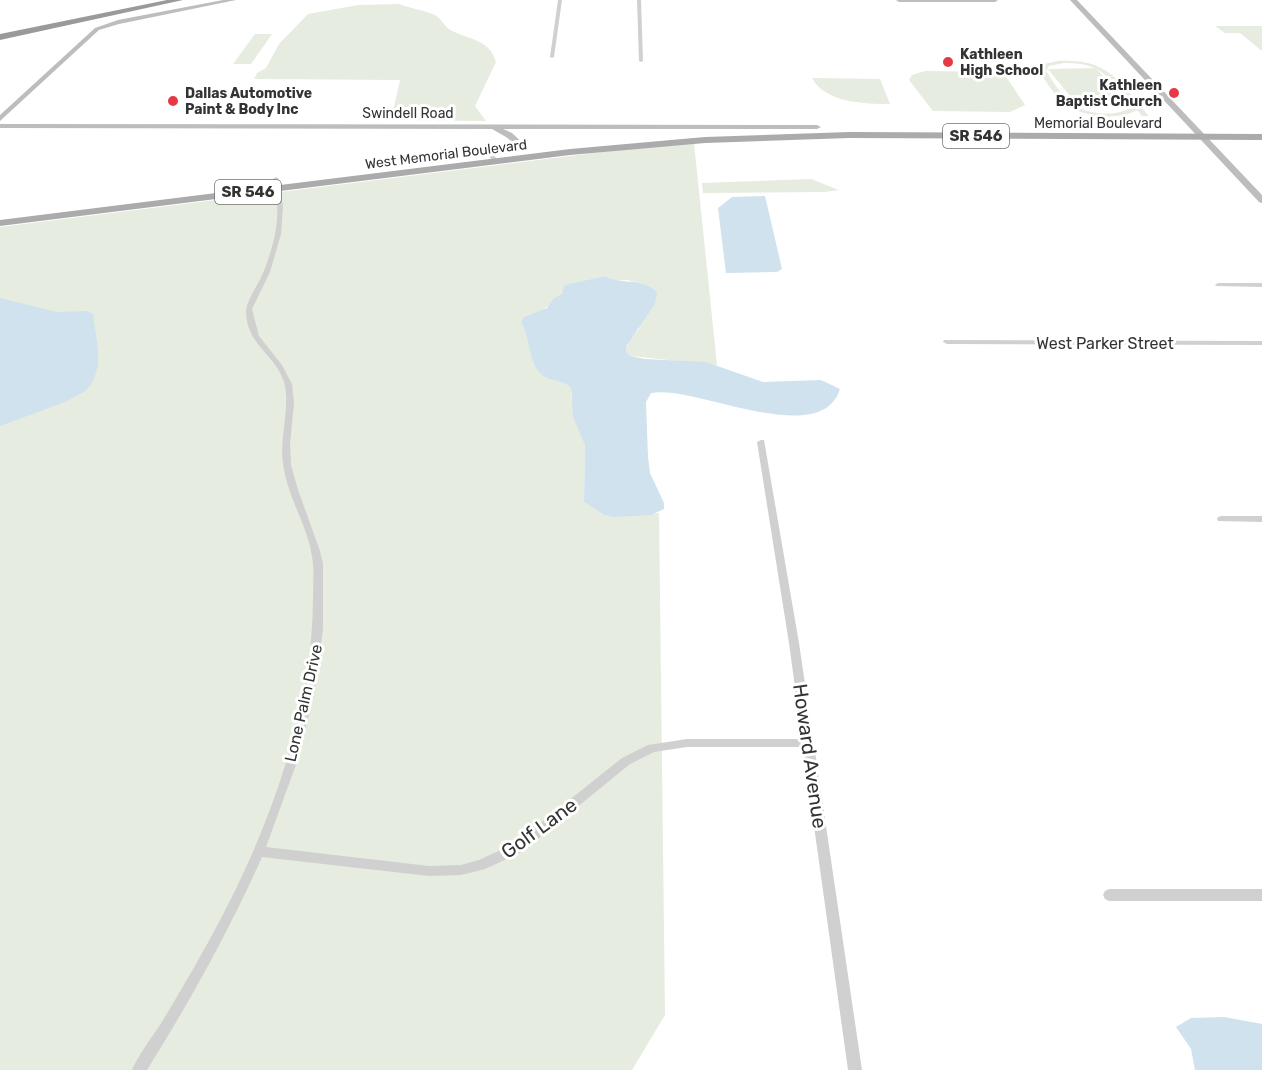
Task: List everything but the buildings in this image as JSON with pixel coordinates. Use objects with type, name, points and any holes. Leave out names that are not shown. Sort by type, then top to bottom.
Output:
[{"type":"highway","points":[[0,28],[141,0]]},
{"type":"highway","points":[[0,37],[179,0]]},
{"type":"main road","name":"Memorial Boulevard","points":[[890,126],[1262,128]]},
{"type":"main road","name":"West Memorial Boulevard","points":[[493,157],[524,149],[653,135],[890,126]]},
{"type":"main road","name":"Memorial Boulevard","points":[[898,135],[1262,137]]},
{"type":"main road","name":"West Memorial Boulevard","points":[[0,223],[276,184],[493,157],[705,140],[898,135]]},
{"type":"main road","points":[[524,149],[570,152]]},
{"type":"main road","name":"West Memorial Boulevard","points":[[0,213],[276,184]]},
{"type":"street","points":[[0,119],[97,29],[118,22],[233,0]]},
{"type":"street","points":[[552,57],[560,0]]},
{"type":"street","points":[[639,0],[641,61]]},
{"type":"street","points":[[898,0],[995,0]]},
{"type":"street","points":[[1073,0],[1262,200]]},
{"type":"street","name":"Swindell Road","points":[[0,126],[817,127]]},
{"type":"street","points":[[486,127],[509,135],[524,149]]},
{"type":"street","points":[[509,135],[510,130],[519,127]]},
{"type":"street","name":"Lone Palm Drive","points":[[139,1070],[211,951],[258,851],[273,813],[303,716],[317,640],[319,584],[313,539],[294,488],[285,448],[289,410],[287,382],[274,358],[256,338],[249,309],[271,262],[278,240],[280,205],[276,184]]},
{"type":"street","points":[[1218,285],[1262,285]]},
{"type":"street","name":"West Parker Street","points":[[947,342],[1262,343]]},
{"type":"street","name":"Howard Avenue","points":[[761,442],[794,643],[855,1070]]},
{"type":"street","points":[[1221,519],[1262,519]]},
{"type":"street","name":"Golf Lane","points":[[258,851],[429,871],[461,870],[481,865],[518,848],[626,761],[652,748],[687,743],[807,743]]},
{"type":"street","points":[[1109,895],[1262,895]]},
{"type":"shaded area","points":[[399,4],[435,15],[450,30],[479,42],[489,49],[496,62],[475,106],[486,121],[391,120],[400,80],[254,79],[257,73],[266,68],[279,44],[308,14],[358,5]]},
{"type":"shaded area","points":[[1215,26],[1262,26],[1262,51],[1240,33],[1225,33]]},
{"type":"shaded area","points":[[255,34],[272,34],[251,64],[233,64]]},
{"type":"shaded area","points":[[1075,61],[1101,68],[1120,83],[1149,116],[1142,116],[1137,110],[1120,116],[1090,115],[1080,112],[1065,104],[1050,88],[1039,70],[1044,64]],"holes":[[[1076,63],[1087,65],[1103,73],[1116,85],[1130,102],[1131,107],[1110,114],[1085,110],[1068,101],[1046,71],[1049,66]]]},
{"type":"shaded area","points":[[1096,68],[1129,106],[1078,106],[1048,69]]},
{"type":"shaded area","points":[[925,71],[1003,72],[1025,105],[1010,112],[933,111],[909,80],[912,75]]},
{"type":"shaded area","points":[[812,78],[880,79],[890,104],[858,102],[836,97],[826,93]]},
{"type":"shaded area","points":[[694,143],[717,365],[630,356],[626,351],[629,340],[639,329],[643,284],[627,280],[615,281],[605,276],[568,284],[562,294],[552,303],[521,323],[537,368],[544,376],[571,388],[571,397],[585,445],[584,502],[604,515],[613,517],[659,513],[665,1015],[632,1070],[0,1070],[0,227],[634,148]]},
{"type":"shaded area","points":[[811,179],[839,190],[703,193],[702,183]]},
{"type":"water","points":[[765,196],[782,269],[777,272],[726,273],[718,208],[732,197]]},
{"type":"water","points":[[605,276],[644,284],[657,292],[655,304],[627,345],[626,351],[630,356],[645,359],[706,362],[763,382],[821,380],[840,389],[828,407],[808,415],[783,415],[754,411],[696,397],[651,393],[646,402],[648,457],[650,473],[664,503],[664,509],[651,515],[613,517],[604,515],[584,502],[585,445],[573,417],[571,388],[564,383],[543,376],[536,368],[521,323],[524,317],[547,308],[554,298],[562,294],[564,286]]},
{"type":"water","points":[[0,298],[57,312],[87,311],[93,314],[98,366],[93,381],[86,391],[65,402],[0,426]]},
{"type":"water","points":[[1224,1017],[1262,1024],[1262,1070],[1195,1070],[1191,1049],[1176,1027],[1191,1018]]},
{"type":"place","name":"Kathleen High School","points":[[948,62]]},
{"type":"place","name":"Kathleen Baptist Church","points":[[1174,93]]},
{"type":"place","name":"Dallas Automotive Paint & Body Inc","points":[[173,101]]}]
